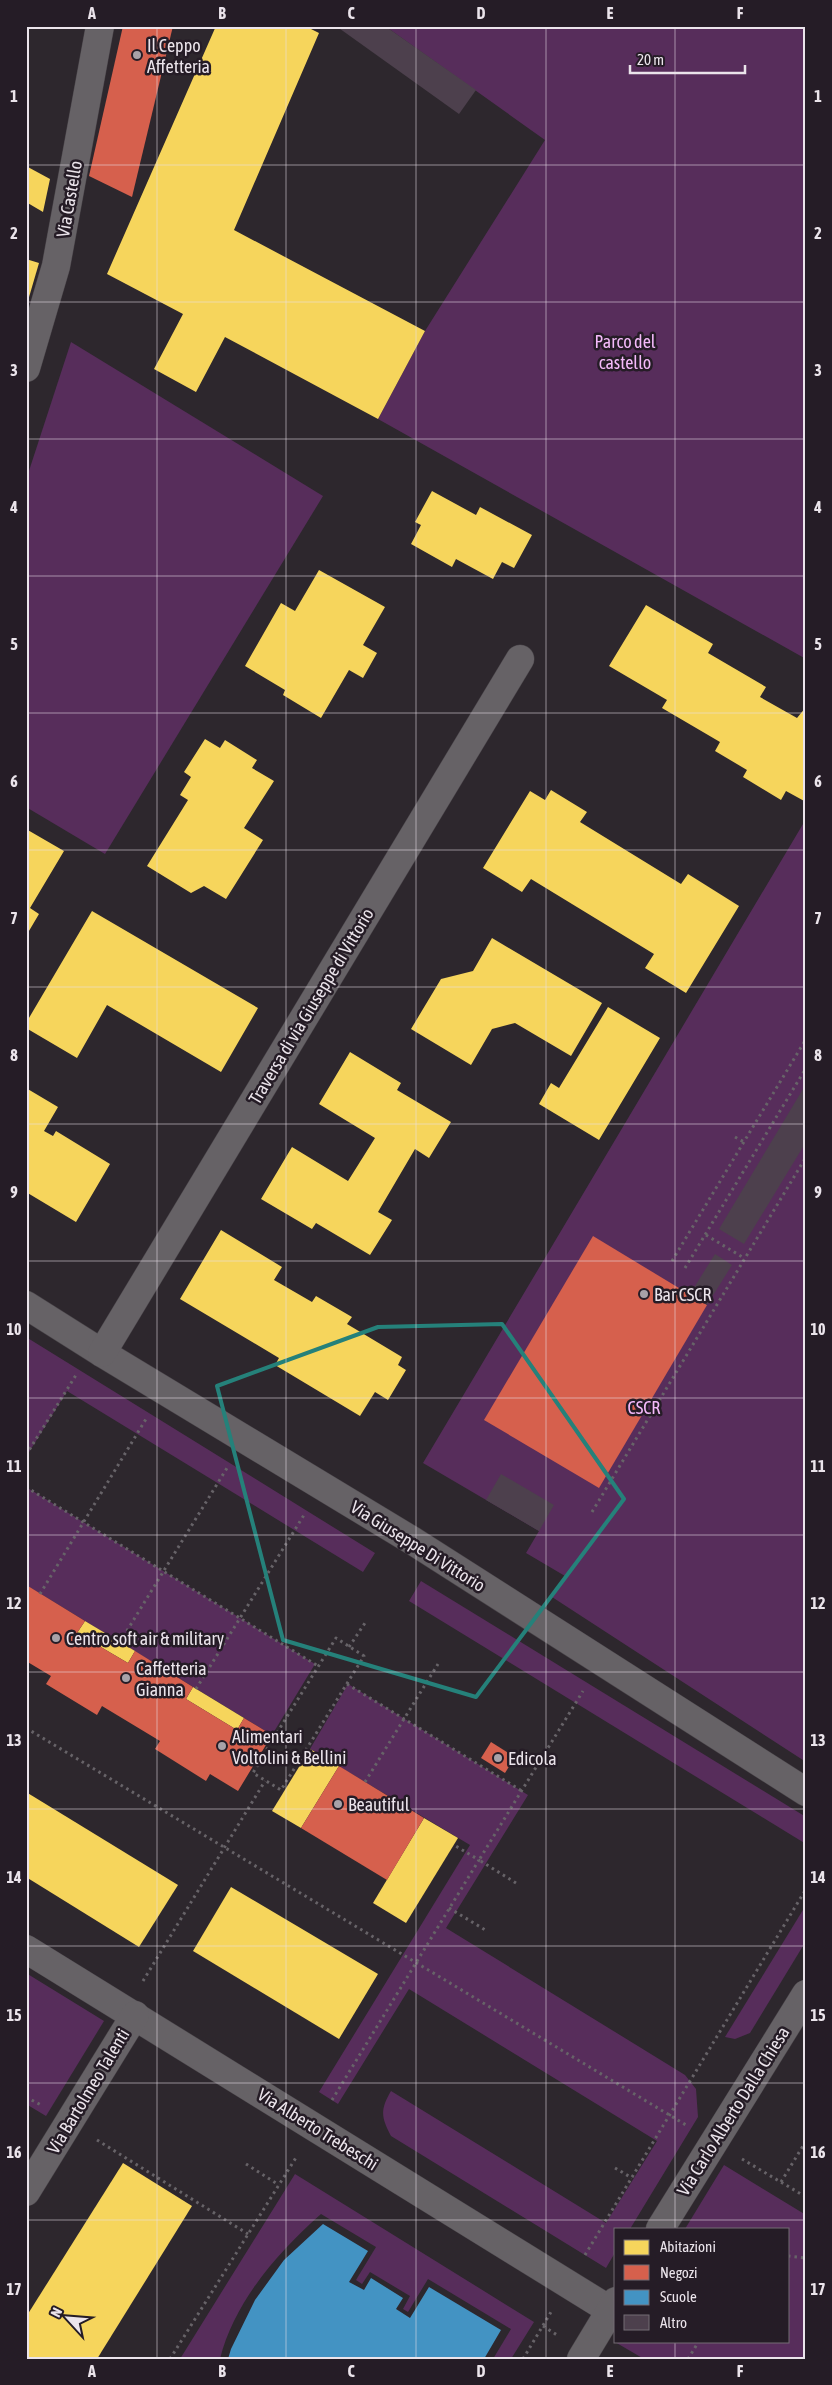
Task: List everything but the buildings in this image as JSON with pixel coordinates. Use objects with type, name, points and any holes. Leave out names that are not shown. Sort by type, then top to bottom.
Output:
[{"type":"street","name":"Via Castello","points":[[26,368],[56,266],[100,26]]},
{"type":"street","name":"Traversa di via Giuseppe di Vittorio","points":[[97,1350],[520,659]]},
{"type":"street","name":"Via Giuseppe Di Vittorio","points":[[26,1305],[413,1541],[806,1792]]},
{"type":"street","name":"Via Alberto Trebeschi","points":[[26,1949],[568,2284],[613,2305]]},
{"type":"street","name":"Via Carlo Alberto Dalla Chiesa","points":[[661,2228],[806,1994]]},
{"type":"street","name":"Via Bartolmeo Talenti","points":[[26,2192],[69,2123],[130,2012]]},
{"type":"street","points":[[580,2359],[613,2305]]},
{"type":"path","points":[[672,1261],[806,1039]]},
{"type":"path","points":[[685,1268],[806,1068]]},
{"type":"path","points":[[735,1137],[744,1142]]},
{"type":"path","points":[[592,1512],[806,1157]]},
{"type":"path","points":[[706,1235],[744,1258]]},
{"type":"path","points":[[26,1455],[97,1350]]},
{"type":"path","points":[[40,1594],[163,1390]]},
{"type":"path","points":[[120,1642],[244,1439]]},
{"type":"path","points":[[26,1487],[318,1666]]},
{"type":"path","points":[[196,1689],[322,1487]]},
{"type":"path","points":[[349,1647],[367,1620]]},
{"type":"path","points":[[336,1638],[364,1656],[281,1790],[253,1774],[269,1744],[318,1666],[336,1638]]},
{"type":"path","points":[[170,2359],[601,1661]]},
{"type":"path","points":[[366,1782],[438,1664]]},
{"type":"path","points":[[347,1684],[522,1791]]},
{"type":"path","points":[[26,1728],[806,2197]]},
{"type":"path","points":[[130,2012],[265,1781]]},
{"type":"path","points":[[454,1845],[516,1883]]},
{"type":"path","points":[[523,2359],[806,1890]]},
{"type":"path","points":[[450,1908],[487,1931]]},
{"type":"path","points":[[69,2123],[248,2234]]},
{"type":"path","points":[[781,2182],[806,2141]]},
{"type":"path","points":[[246,2164],[279,2185]]},
{"type":"path","points":[[615,2168],[632,2178]]},
{"type":"path","points":[[790,2256],[806,2258]]},
{"type":"path","points":[[688,2359],[698,2342]]},
{"type":"highlighted area","points":[[502,1324],[624,1499],[476,1697],[283,1640],[217,1386],[378,1327]]},
{"type":"green space","name":"Parco del castello","points":[[385,26],[806,26],[806,659],[378,419],[425,331],[545,140]]},
{"type":"green space","points":[[71,342],[323,496],[105,854],[26,807],[26,480]]},
{"type":"green space","name":"CSCR","points":[[806,819],[806,1762],[552,1597],[565,1576],[526,1553],[539,1531],[423,1463]]},
{"type":"green space","points":[[26,1337],[375,1553],[363,1572],[67,1391],[26,1457]]},
{"type":"green space","points":[[26,1487],[315,1664],[272,1735],[26,1585]]},
{"type":"green space","points":[[421,1581],[806,1817],[806,1844],[409,1601]]},
{"type":"green space","points":[[348,1684],[528,1795],[446,1928],[685,2075],[696,2089],[698,2117],[631,2228],[614,2228],[614,2254],[606,2268],[391,2136],[385,2124],[383,2113],[385,2103],[391,2091],[606,2223],[657,2141],[409,1989],[338,2104],[319,2092],[470,1845],[310,1749]]},
{"type":"green space","points":[[806,1905],[806,1941],[750,2033],[735,2039],[725,2037]]},
{"type":"green space","points":[[26,1973],[104,2021],[46,2116],[26,2104]]},
{"type":"green space","points":[[724,2165],[806,2215],[806,2359],[644,2359],[615,2342],[790,2342],[790,2228],[686,2228]]},
{"type":"green space","points":[[295,2174],[534,2322],[511,2359],[493,2359],[511,2329],[428,2279],[408,2312],[403,2309],[410,2296],[370,2272],[362,2284],[356,2280],[376,2247],[321,2214],[289,2245],[260,2279],[236,2318],[220,2359],[180,2359]]},
{"type":"place","name":"Il Ceppo Affetteria","points":[[137,55]]},
{"type":"place","name":"Bar CSCR","points":[[644,1294]]},
{"type":"place","name":"Centro soft air & military","points":[[56,1638]]},
{"type":"place","name":"Caffetteria Gianna","points":[[126,1678]]},
{"type":"place","name":"Alimentari Voltolini & Bellini","points":[[222,1746]]},
{"type":"place","name":"Edicola","points":[[498,1758]]},
{"type":"place","name":"Beautiful","points":[[338,1804]]}]
